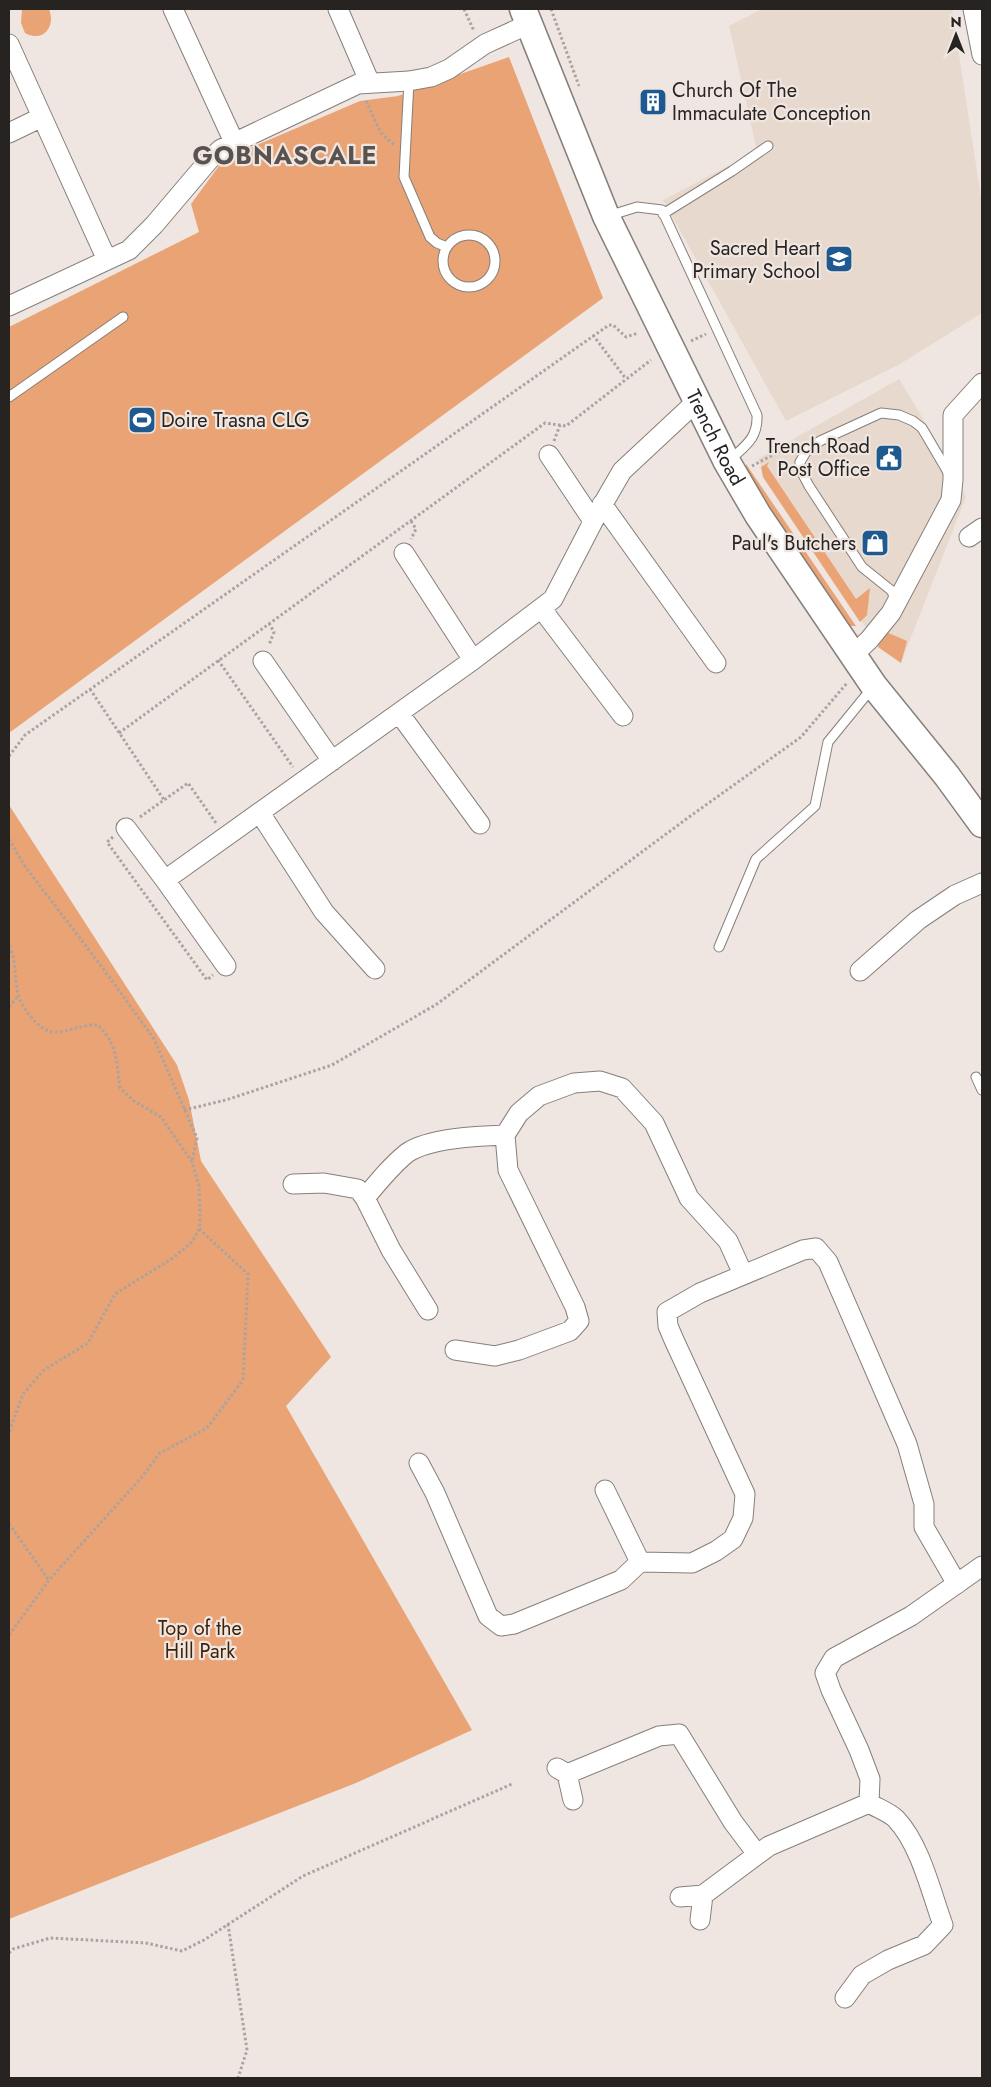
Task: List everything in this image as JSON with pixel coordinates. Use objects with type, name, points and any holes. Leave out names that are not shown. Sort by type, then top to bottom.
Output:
[{"type":"street","points":[[173,9],[234,142]]},
{"type":"street","points":[[338,9],[364,84]]},
{"type":"street","points":[[973,9],[982,55]]},
{"type":"street","points":[[9,306],[129,250],[154,225],[210,159],[221,149],[364,84],[409,81],[431,77],[449,69],[526,17]]},
{"type":"street","name":"Trench Road","points":[[526,17],[606,216],[697,401],[740,459],[758,514],[862,669],[947,776],[982,824]]},
{"type":"street","points":[[9,44],[107,260]]},
{"type":"street","points":[[9,133],[42,117]]},
{"type":"street","points":[[862,669],[869,640],[891,613],[951,500],[953,480],[953,415],[982,383]]},
{"type":"street","points":[[166,880],[473,660],[553,599],[602,504],[622,471],[697,401]]},
{"type":"street","points":[[549,455],[593,521]]},
{"type":"street","points":[[602,504],[716,663]]},
{"type":"street","points":[[404,553],[473,660]]},
{"type":"street","points":[[541,608],[623,716]]},
{"type":"street","points":[[263,661],[332,761]]},
{"type":"street","points":[[398,713],[480,824]]},
{"type":"street","points":[[260,813],[324,912],[375,969]]},
{"type":"street","points":[[126,828],[166,880],[226,966]]},
{"type":"street","points":[[860,970],[918,920],[955,895],[982,883]]},
{"type":"street","points":[[455,1350],[495,1356],[519,1350],[570,1331],[579,1321],[575,1307],[508,1170],[504,1135],[519,1113],[539,1096],[574,1083],[600,1081],[622,1088],[654,1123],[689,1198],[728,1241],[743,1274]]},
{"type":"street","points":[[365,1198],[386,1173],[409,1152],[436,1142],[478,1136],[504,1135]]},
{"type":"street","points":[[293,1184],[339,1184],[358,1189],[365,1198],[391,1250],[428,1310]]},
{"type":"street","points":[[419,1463],[435,1493],[488,1616],[501,1626],[514,1624],[621,1580],[640,1562],[692,1563],[716,1551],[734,1539],[743,1518],[745,1494],[668,1326],[667,1312],[700,1293],[743,1274],[804,1250],[816,1248],[828,1262],[907,1444],[924,1504],[924,1527],[957,1584]]},
{"type":"street","points":[[605,1490],[640,1562]]},
{"type":"street","points":[[869,1803],[870,1779],[825,1674],[834,1658],[911,1616],[982,1566]]},
{"type":"street","points":[[573,1800],[562,1771],[659,1736],[679,1734],[733,1822],[757,1854]]},
{"type":"street","points":[[680,1897],[703,1895],[769,1846],[869,1803]]},
{"type":"street","points":[[845,1998],[862,1975],[888,1960],[924,1945],[943,1925],[921,1862],[910,1839],[895,1818],[869,1803]]},
{"type":"street","points":[[700,1920],[703,1895]]},
{"type":"lane","points":[[409,81],[404,177],[430,237],[447,247]]},
{"type":"lane","points":[[663,214],[768,146]]},
{"type":"lane","points":[[606,216],[637,207],[662,210],[757,415],[758,427],[740,459]]},
{"type":"lane","points":[[468,235],[483,239],[493,252],[494,268],[490,276],[476,286],[458,284],[446,272],[443,264],[447,247],[460,237],[468,235]]},
{"type":"lane","points":[[9,397],[123,317]]},
{"type":"lane","points":[[896,601],[892,591],[862,567],[808,486],[800,469],[800,462],[806,452],[820,441],[881,413],[899,415],[913,421],[922,428],[953,480]]},
{"type":"lane","points":[[719,947],[756,859],[815,806],[828,742],[862,669]]},
{"type":"lane","points":[[976,1077],[982,1090]]},
{"type":"path","points":[[464,9],[481,46]]},
{"type":"path","points":[[551,9],[581,92]]},
{"type":"path","points":[[364,84],[381,134],[406,156]]},
{"type":"path","points":[[9,756],[25,735],[593,335],[608,325],[613,325],[626,336],[638,333]]},
{"type":"path","points":[[684,344],[717,329]]},
{"type":"path","points":[[593,335],[626,379]]},
{"type":"path","points":[[119,733],[545,423],[566,426],[651,360]]},
{"type":"path","points":[[756,475],[740,459],[797,442],[806,452]]},
{"type":"path","points":[[263,661],[274,632],[269,623]]},
{"type":"path","points":[[218,660],[294,768],[286,774]]},
{"type":"path","points":[[184,1110],[226,1100],[332,1064],[437,1004],[689,817],[802,737],[862,669]]},
{"type":"path","points":[[90,689],[164,800]]},
{"type":"path","points":[[9,839],[24,865],[102,966],[154,1039],[197,1138],[192,1162]]},
{"type":"path","points":[[9,946],[13,954],[18,996],[35,1023],[50,1032],[66,1032],[84,1025],[98,1025],[110,1038],[115,1055],[120,1088],[134,1101],[161,1117],[192,1162],[199,1186],[200,1221],[199,1229],[192,1242],[173,1258],[115,1294],[88,1343],[44,1370],[23,1394],[9,1432]]},
{"type":"path","points":[[9,1007],[18,996]]},
{"type":"path","points":[[9,1635],[49,1580],[142,1477],[160,1453],[207,1428],[243,1380],[248,1274],[199,1229]]},
{"type":"path","points":[[9,1524],[49,1580]]},
{"type":"path","points":[[9,1952],[13,1949],[50,1938],[146,1943],[182,1951],[303,1876],[512,1784]]},
{"type":"path","points":[[228,1924],[247,2050],[238,2078]]},
{"type":"shaded area","name":"Sacred Heart Primary School","points":[[762,9],[952,9],[982,204],[982,313],[900,364],[786,421],[663,200],[757,151],[729,26]]},
{"type":"shaded area","points":[[899,379],[954,470],[966,497],[901,663],[879,648],[758,459]]},
{"type":"green space","points":[[22,9],[49,9],[51,22],[46,32],[37,36],[25,33],[21,23]]},
{"type":"green space","points":[[509,57],[603,298],[9,733],[9,327],[199,232],[191,204],[224,159],[360,101],[398,96]]},
{"type":"green space","points":[[769,462],[767,466],[856,599],[870,588],[867,615],[860,622],[763,477],[761,467]]},
{"type":"green space","points":[[746,464],[856,626],[846,626],[756,491],[746,472]]},
{"type":"green space","points":[[884,631],[907,641],[901,663],[878,647]]},
{"type":"green space","name":"Top of the Hill Park","points":[[9,805],[177,1065],[189,1100],[201,1161],[331,1357],[286,1406],[472,1730],[356,1783],[9,1919]]},
{"type":"place","name":"Church Of The Immaculate Conception","points":[[653,102]]},
{"type":"place","name":"Sacred Heart Primary School","points":[[839,259]]},
{"type":"place","name":"Doire Trasna CLG","points":[[142,420]]},
{"type":"place","name":"Trench Road Post Office","points":[[889,458]]},
{"type":"place","name":"Paul's Butchers","points":[[875,543]]},
{"type":"district","name":"GOBNASCALE","points":[[285,155]]}]
